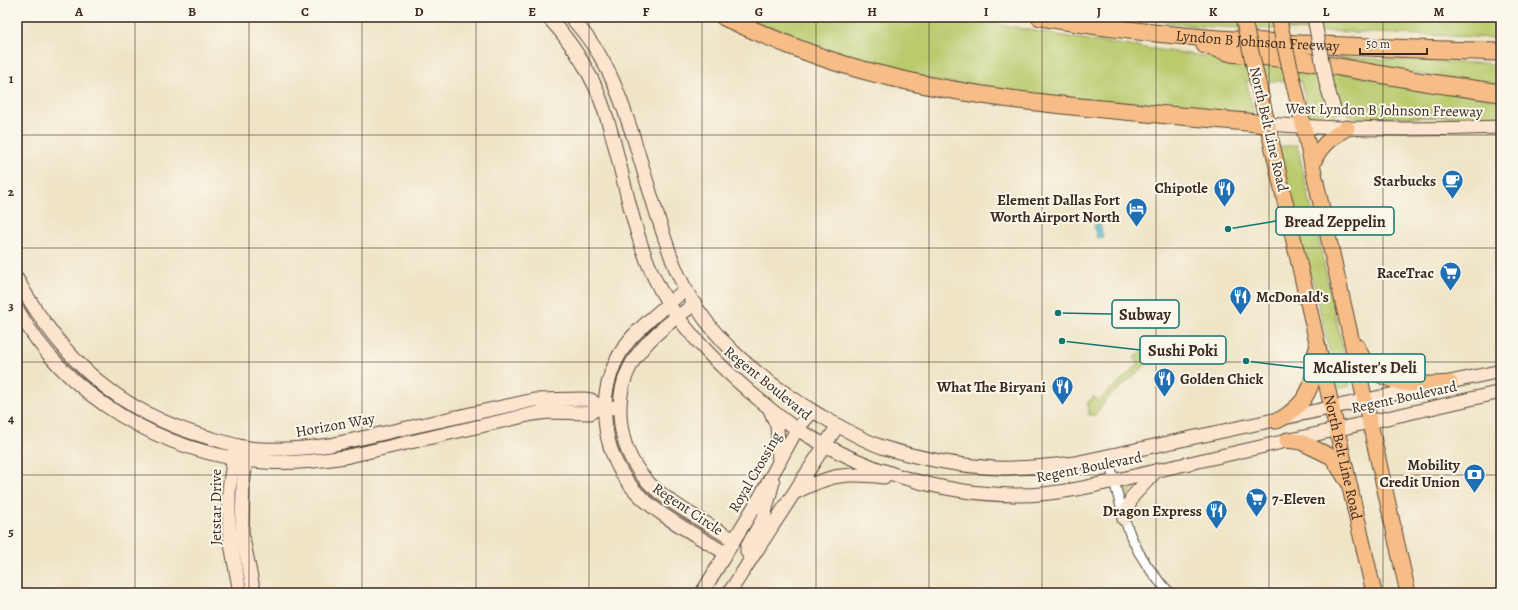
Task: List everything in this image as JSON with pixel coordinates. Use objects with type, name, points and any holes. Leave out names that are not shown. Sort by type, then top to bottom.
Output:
[{"type":"highway","points":[[724,17],[802,51],[859,69],[956,90],[1027,101],[1132,113],[1268,124]]},
{"type":"highway","name":"Lyndon B Johnson Freeway","points":[[1040,17],[1180,37],[1345,46],[1501,52]]},
{"type":"highway","points":[[1180,37],[1231,52],[1305,61],[1424,82],[1501,93]]},
{"type":"main road","name":"North Belt Line Road","points":[[1243,17],[1338,428],[1374,593]]},
{"type":"main road","points":[[1278,17],[1408,593]]},
{"type":"main road","points":[[1312,166],[1316,154],[1322,146],[1346,128]]},
{"type":"main road","points":[[1350,334],[1363,360],[1375,372],[1388,380],[1405,384],[1450,383]]},
{"type":"main road","points":[[1276,420],[1283,418],[1300,404],[1310,389],[1317,342]]},
{"type":"main road","points":[[1287,440],[1301,442],[1332,457],[1351,486]]},
{"type":"street","name":"Regent Boulevard","points":[[548,17],[584,65],[596,89],[607,119],[638,232],[654,276],[678,316],[715,361],[768,407],[797,429],[871,467],[907,480],[958,490],[1015,495],[1078,488],[1501,392]]},
{"type":"street","name":"Regent Boulevard","points":[[571,17],[601,57],[614,83],[673,261],[694,304],[707,323],[751,369],[813,411],[838,426],[877,445],[893,450],[946,461],[989,467],[1032,468],[1075,463],[1365,402],[1501,371]]},
{"type":"street","points":[[1314,17],[1326,83],[1334,108],[1346,128]]},
{"type":"street","name":"West Lyndon B Johnson Freeway","points":[[1268,124],[1303,127],[1421,130],[1501,127]]},
{"type":"street","name":"Horizon Way","points":[[17,279],[48,330],[74,359],[97,381],[139,410],[160,421],[266,462],[305,455],[330,445],[403,428],[534,400],[584,399],[591,400],[602,407],[620,408]]},
{"type":"street","name":"Regent Circle","points":[[686,289],[632,337],[625,347],[608,383],[602,407],[610,451],[623,476],[637,493],[653,507],[725,554]]},
{"type":"street","name":"Regent Circle","points":[[694,304],[656,336],[637,356],[623,386],[619,416],[623,439],[633,463],[647,481],[667,498],[734,540]]},
{"type":"street","name":"Horizon Way","points":[[17,309],[41,345],[75,380],[105,407],[156,435],[196,450],[241,453]]},
{"type":"street","name":"Horizon Way","points":[[305,455],[345,457],[533,414],[548,412],[590,413],[602,407]]},
{"type":"street","points":[[751,557],[747,552],[746,547],[764,517],[777,467],[777,426],[768,407]]},
{"type":"street","name":"Royal Crossing","points":[[702,593],[777,467],[797,429],[813,411]]},
{"type":"street","points":[[729,593],[824,444],[838,426]]},
{"type":"street","points":[[403,428],[405,443]]},
{"type":"street","name":"Jetstar Drive","points":[[240,593],[229,533],[229,489],[241,453]]},
{"type":"street","name":"Jetstar Drive","points":[[241,453],[243,486],[242,533],[254,593]]},
{"type":"street","points":[[1108,456],[1124,519],[1131,540],[1143,562],[1170,593]]},
{"type":"street","points":[[1124,519],[1132,497],[1157,470]]},
{"type":"street","points":[[792,494],[823,479],[840,475],[877,476],[907,480]]},
{"type":"street","points":[[653,507],[667,498]]},
{"type":"green space","points":[[739,17],[959,17],[1080,39],[1203,56],[1298,66],[1501,100],[1501,116],[1355,118],[1342,110],[1334,116],[1337,120],[1336,122],[1319,121],[1316,117],[1312,119],[1309,117],[1301,81],[1246,81],[1254,114],[1010,93],[938,81],[844,57]]},
{"type":"green space","points":[[1125,17],[1501,17],[1501,38],[1197,26]]},
{"type":"green space","points":[[1329,57],[1501,64],[1501,90]]},
{"type":"green space","points":[[1297,145],[1350,380],[1349,386],[1340,388],[1337,383],[1315,289],[1303,253],[1278,147]]},
{"type":"green space","points":[[1144,351],[1149,354],[1149,362],[1106,400],[1095,415],[1089,415],[1087,404],[1094,396],[1098,401],[1139,364],[1134,358]]},
{"type":"green space","points":[[1135,482],[1136,484],[1125,498],[1122,486]]},
{"type":"water","points":[[1100,224],[1103,237],[1097,238],[1094,225]]},
{"type":"place","name":"Starbucks","points":[[1452,200]]},
{"type":"place","name":"Chipotle","points":[[1224,208]]},
{"type":"place","name":"Element Dallas Fort Worth Airport North","points":[[1136,228]]},
{"type":"place","name":"Bread Zeppelin","points":[[1228,229]]},
{"type":"place","name":"RaceTrac","points":[[1450,292]]},
{"type":"place","name":"Subway","points":[[1058,313]]},
{"type":"place","name":"McDonald's","points":[[1241,316]]},
{"type":"place","name":"Sushi Poki","points":[[1062,341]]},
{"type":"place","name":"McAlister's Deli","points":[[1246,361]]},
{"type":"place","name":"Golden Chick","points":[[1164,398]]},
{"type":"place","name":"What The Biryani","points":[[1062,406]]},
{"type":"place","name":"Mobility Credit Union","points":[[1475,494]]},
{"type":"place","name":"7-Eleven","points":[[1257,518]]},
{"type":"place","name":"Dragon Express","points":[[1217,530]]}]
